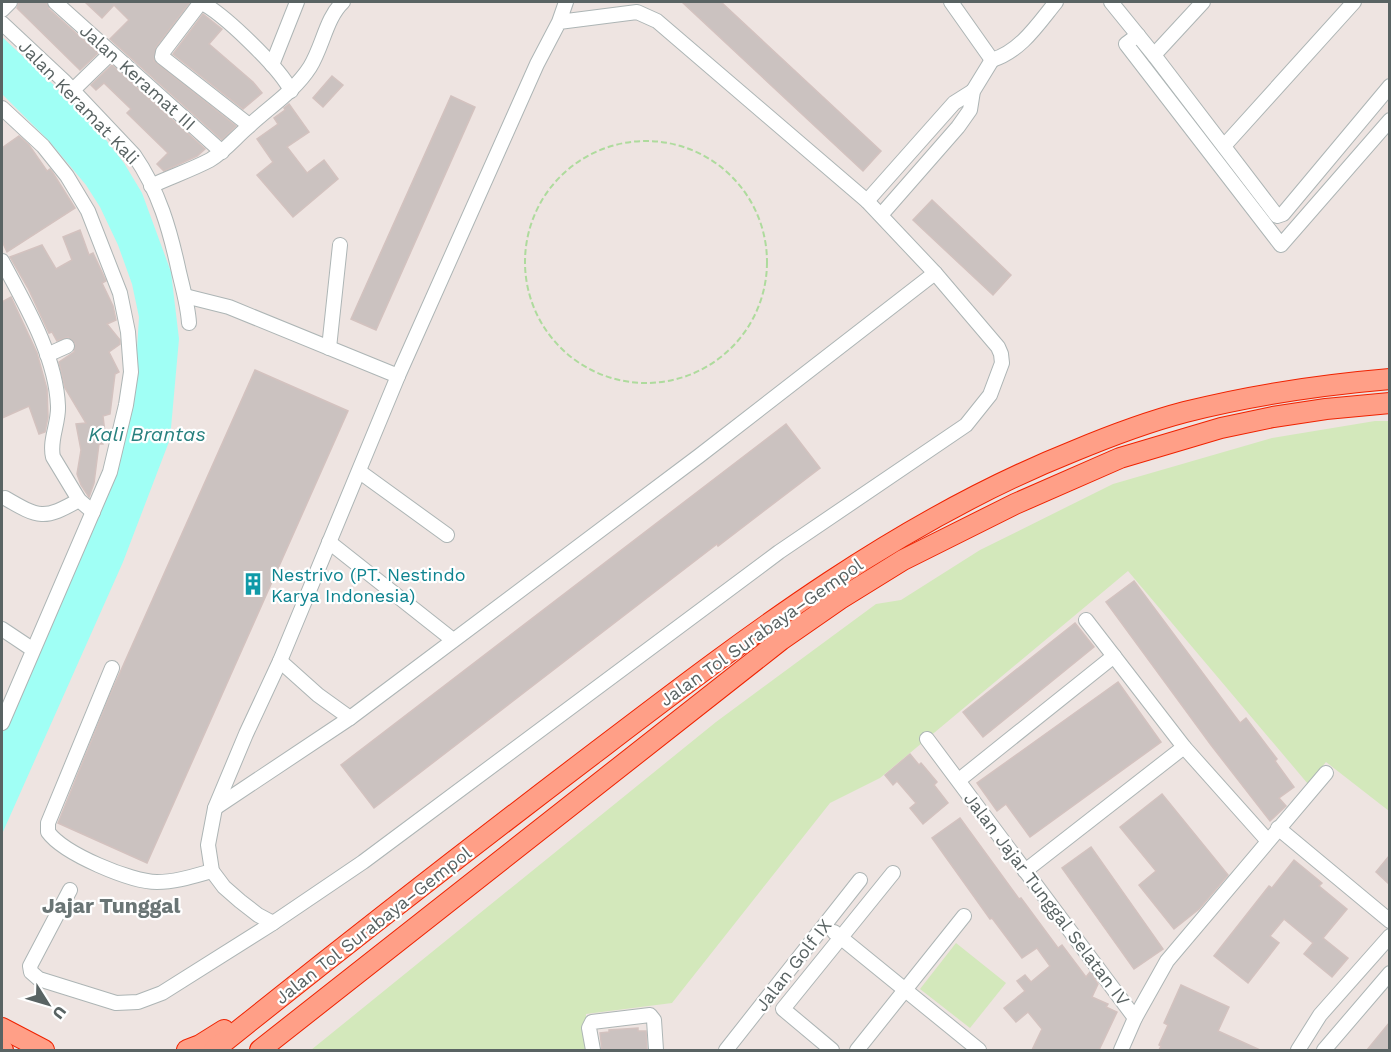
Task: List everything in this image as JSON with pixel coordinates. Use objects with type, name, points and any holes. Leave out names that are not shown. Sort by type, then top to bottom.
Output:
[{"type":"highway","name":"Jalan Tol Surabaya–Gempol","points":[[214,1050],[324,962],[606,745],[794,605],[884,547],[1015,475],[1113,435],[1183,413],[1311,386],[1389,379]]},
{"type":"highway","name":"Jalan Tol Surabaya–Gempol","points":[[261,1050],[780,640],[903,560],[1015,504],[1120,458],[1221,428],[1273,417],[1389,403]]},
{"type":"highway","points":[[187,1050],[200,1045],[324,962]]},
{"type":"highway","points":[[2,1028],[44,1050]]},
{"type":"street","points":[[2,10],[10,2]]},
{"type":"street","points":[[249,125],[162,57],[163,52],[200,2],[231,23],[272,65],[291,90]]},
{"type":"street","points":[[272,65],[297,2]]},
{"type":"street","points":[[151,186],[222,152],[249,125],[291,90],[310,67],[332,18],[343,2]]},
{"type":"street","points":[[273,923],[258,915],[232,894],[212,871],[208,844],[215,808],[280,661],[398,376],[537,64],[559,22],[566,2]]},
{"type":"street","points":[[70,890],[30,966],[31,972],[39,978],[116,1003],[138,1002],[162,993],[273,923],[363,861],[779,552],[966,425],[990,395],[1002,363],[998,347],[881,215],[657,21],[637,12],[627,2]]},
{"type":"street","points":[[951,2],[992,60]]},
{"type":"street","points":[[881,215],[958,127],[970,110],[973,91],[992,60],[1002,57],[1018,45],[1056,2]]},
{"type":"street","points":[[1111,2],[1276,215],[1281,216],[1389,86]]},
{"type":"street","points":[[1154,55],[1203,2]]},
{"type":"street","points":[[1224,146],[1354,2]]},
{"type":"street","name":"Jalan Keramat III","points":[[64,5],[111,53],[222,152]]},
{"type":"street","points":[[559,22],[637,12]]},
{"type":"street","name":"Jalan Keramat Kali","points":[[2,23],[73,90],[134,155],[143,169],[170,230],[189,323]]},
{"type":"street","points":[[1138,35],[1126,44],[1281,245],[1389,120]]},
{"type":"street","points":[[73,90],[111,53]]},
{"type":"street","points":[[867,201],[954,103],[973,91]]},
{"type":"street","points":[[2,108],[43,146],[67,176],[88,211],[120,293],[128,332],[130,372],[126,405],[110,472],[2,723]]},
{"type":"street","points":[[329,348],[340,245]]},
{"type":"street","points":[[2,261],[37,327],[47,355],[58,405],[51,449],[53,457],[79,500],[93,512]]},
{"type":"street","points":[[215,808],[350,718],[699,456],[934,273]]},
{"type":"street","points":[[185,296],[229,307],[398,376]]},
{"type":"street","points":[[47,355],[67,346]]},
{"type":"street","points":[[360,472],[447,535]]},
{"type":"street","points":[[5,498],[33,514],[56,513],[79,500]]},
{"type":"street","points":[[329,542],[453,640]]},
{"type":"street","points":[[1086,620],[1184,747],[1267,840]]},
{"type":"street","points":[[2,629],[32,650]]},
{"type":"street","name":"Jalan Jajar Tunggal Selatan IV","points":[[959,780],[1114,656]]},
{"type":"street","points":[[280,661],[318,695],[350,718]]},
{"type":"street","points":[[112,668],[48,823],[48,832],[61,844],[106,869],[155,882],[180,880],[212,871]]},
{"type":"street","name":"Jalan Jajar Tunggal Selatan IV","points":[[927,739],[1136,1018]]},
{"type":"street","points":[[1025,871],[1184,747]]},
{"type":"street","points":[[1121,1050],[1167,961],[1326,773]]},
{"type":"street","points":[[1278,828],[1389,921]]},
{"type":"street","points":[[832,1050],[783,1009],[893,873]]},
{"type":"street","name":"Jalan Golf IX","points":[[726,1050],[860,880]]},
{"type":"street","points":[[857,1050],[964,916]]},
{"type":"street","points":[[825,925],[979,1050]]},
{"type":"street","points":[[1298,1050],[1320,1015],[1389,936]]},
{"type":"street","points":[[1324,1050],[1389,973]]},
{"type":"street","points":[[593,1050],[589,1028],[592,1022],[650,1015],[654,1020],[656,1050]]},
{"type":"path","points":[[630,141],[654,141],[678,145],[700,153],[721,166],[752,202],[762,225],[766,247],[767,271],[763,294],[755,316],[742,336],[727,353],[708,367],[687,377],[664,383],[640,384],[616,381],[594,373],[573,361],[555,345],[541,326],[531,304],[525,280],[524,256],[528,232],[536,210],[549,189],[565,171],[585,157],[607,147],[630,141]]},
{"type":"green space","points":[[1375,421],[1389,421],[1389,811],[1326,762],[1308,784],[1128,571],[880,778],[830,803],[672,1003],[586,1014],[587,1050],[311,1050],[716,722],[876,604],[901,600],[980,550],[1113,484],[1272,438]]},
{"type":"green space","points":[[956,943],[1006,983],[970,1028],[920,989]]},
{"type":"water","name":"Kali Brantas","points":[[2,37],[96,127],[124,163],[142,193],[171,272],[179,339],[170,439],[123,562],[2,834],[2,734],[84,540],[134,399],[139,317],[132,284],[118,245],[100,207],[86,185],[50,142],[2,94]]},
{"type":"building","points":[[19,2],[46,2],[49,9],[98,53],[80,70],[17,8]]},
{"type":"building","points":[[85,2],[190,2],[156,47],[154,61],[236,126],[222,140],[110,39],[129,20],[114,5],[102,18]]},
{"type":"building","points":[[682,2],[721,2],[881,151],[863,171]]},
{"type":"building","points":[[203,14],[222,29],[209,44],[253,82],[262,93],[243,109],[173,54]]},
{"type":"building","points":[[112,65],[205,149],[197,156],[164,171],[157,164],[168,153],[127,113],[131,109],[104,83],[96,90],[91,85]]},
{"type":"building","points":[[332,76],[343,85],[323,107],[313,98]]},
{"type":"building","points":[[451,96],[475,107],[376,330],[351,319]]},
{"type":"building","points":[[289,104],[309,132],[287,147],[307,173],[324,160],[338,179],[293,217],[257,175],[273,162],[257,139],[278,124],[274,118]]},
{"type":"building","points":[[19,136],[29,145],[47,171],[50,169],[75,208],[7,252],[2,241],[2,148]]},
{"type":"building","points":[[932,200],[1011,275],[993,295],[913,220]]},
{"type":"building","points":[[80,230],[89,255],[93,253],[106,281],[102,283],[113,306],[116,320],[107,324],[120,340],[120,344],[109,352],[119,372],[115,374],[110,414],[103,416],[105,433],[102,433],[103,444],[99,444],[94,483],[89,497],[77,474],[81,450],[76,424],[86,423],[65,388],[59,362],[74,352],[75,343],[68,337],[57,341],[52,332],[49,333],[28,288],[10,257],[42,245],[56,269],[72,260],[63,237]]},
{"type":"building","points":[[11,297],[37,353],[47,389],[48,417],[45,432],[39,434],[29,406],[2,418],[2,302]]},
{"type":"building","points":[[255,370],[348,411],[147,863],[58,823],[110,695]]},
{"type":"building","points":[[786,424],[820,468],[718,546],[717,544],[374,808],[341,765]]},
{"type":"building","points":[[1134,581],[1240,723],[1246,718],[1277,759],[1275,761],[1294,787],[1279,798],[1286,806],[1270,821],[1106,602]]},
{"type":"building","points":[[1075,623],[1094,647],[983,737],[963,712]]},
{"type":"building","points":[[1118,682],[1161,742],[1030,837],[1006,804],[997,811],[977,783]]},
{"type":"building","points":[[910,754],[937,782],[934,785],[948,803],[923,824],[910,808],[916,803],[897,781],[893,785],[885,775]]},
{"type":"building","points":[[1162,794],[1228,875],[1199,909],[1174,929],[1139,885],[1156,871],[1120,827]]},
{"type":"building","points":[[960,818],[1058,948],[1062,945],[1086,977],[1090,972],[1098,984],[1092,997],[1108,1004],[1106,1007],[1117,1012],[1099,1050],[1032,1050],[1042,1029],[1028,1012],[1016,1022],[1004,1008],[1025,991],[1017,981],[1025,975],[1031,982],[1050,966],[1037,948],[1022,958],[992,918],[990,919],[932,838]]},
{"type":"building","points":[[1091,847],[1163,949],[1134,969],[1062,868]]},
{"type":"building","points":[[1389,856],[1389,884],[1376,872]]},
{"type":"building","points":[[1294,860],[1322,883],[1319,886],[1347,909],[1323,938],[1348,958],[1332,977],[1304,954],[1313,943],[1284,919],[1270,936],[1279,943],[1248,983],[1214,956],[1269,886],[1272,888]]},
{"type":"building","points":[[1181,985],[1229,1007],[1218,1031],[1260,1050],[1159,1050],[1168,1025],[1164,1023]]},
{"type":"building","points":[[1389,1023],[1389,1050],[1367,1050]]},
{"type":"building","points":[[638,1028],[638,1031],[646,1031],[647,1050],[602,1050],[600,1033],[609,1032],[609,1030]]},
{"type":"place","name":"Nestrivo (PT. Nestindo Karya Indonesia)","points":[[253,584]]},
{"type":"district","name":"Jajar Tunggal","points":[[111,905]]}]
